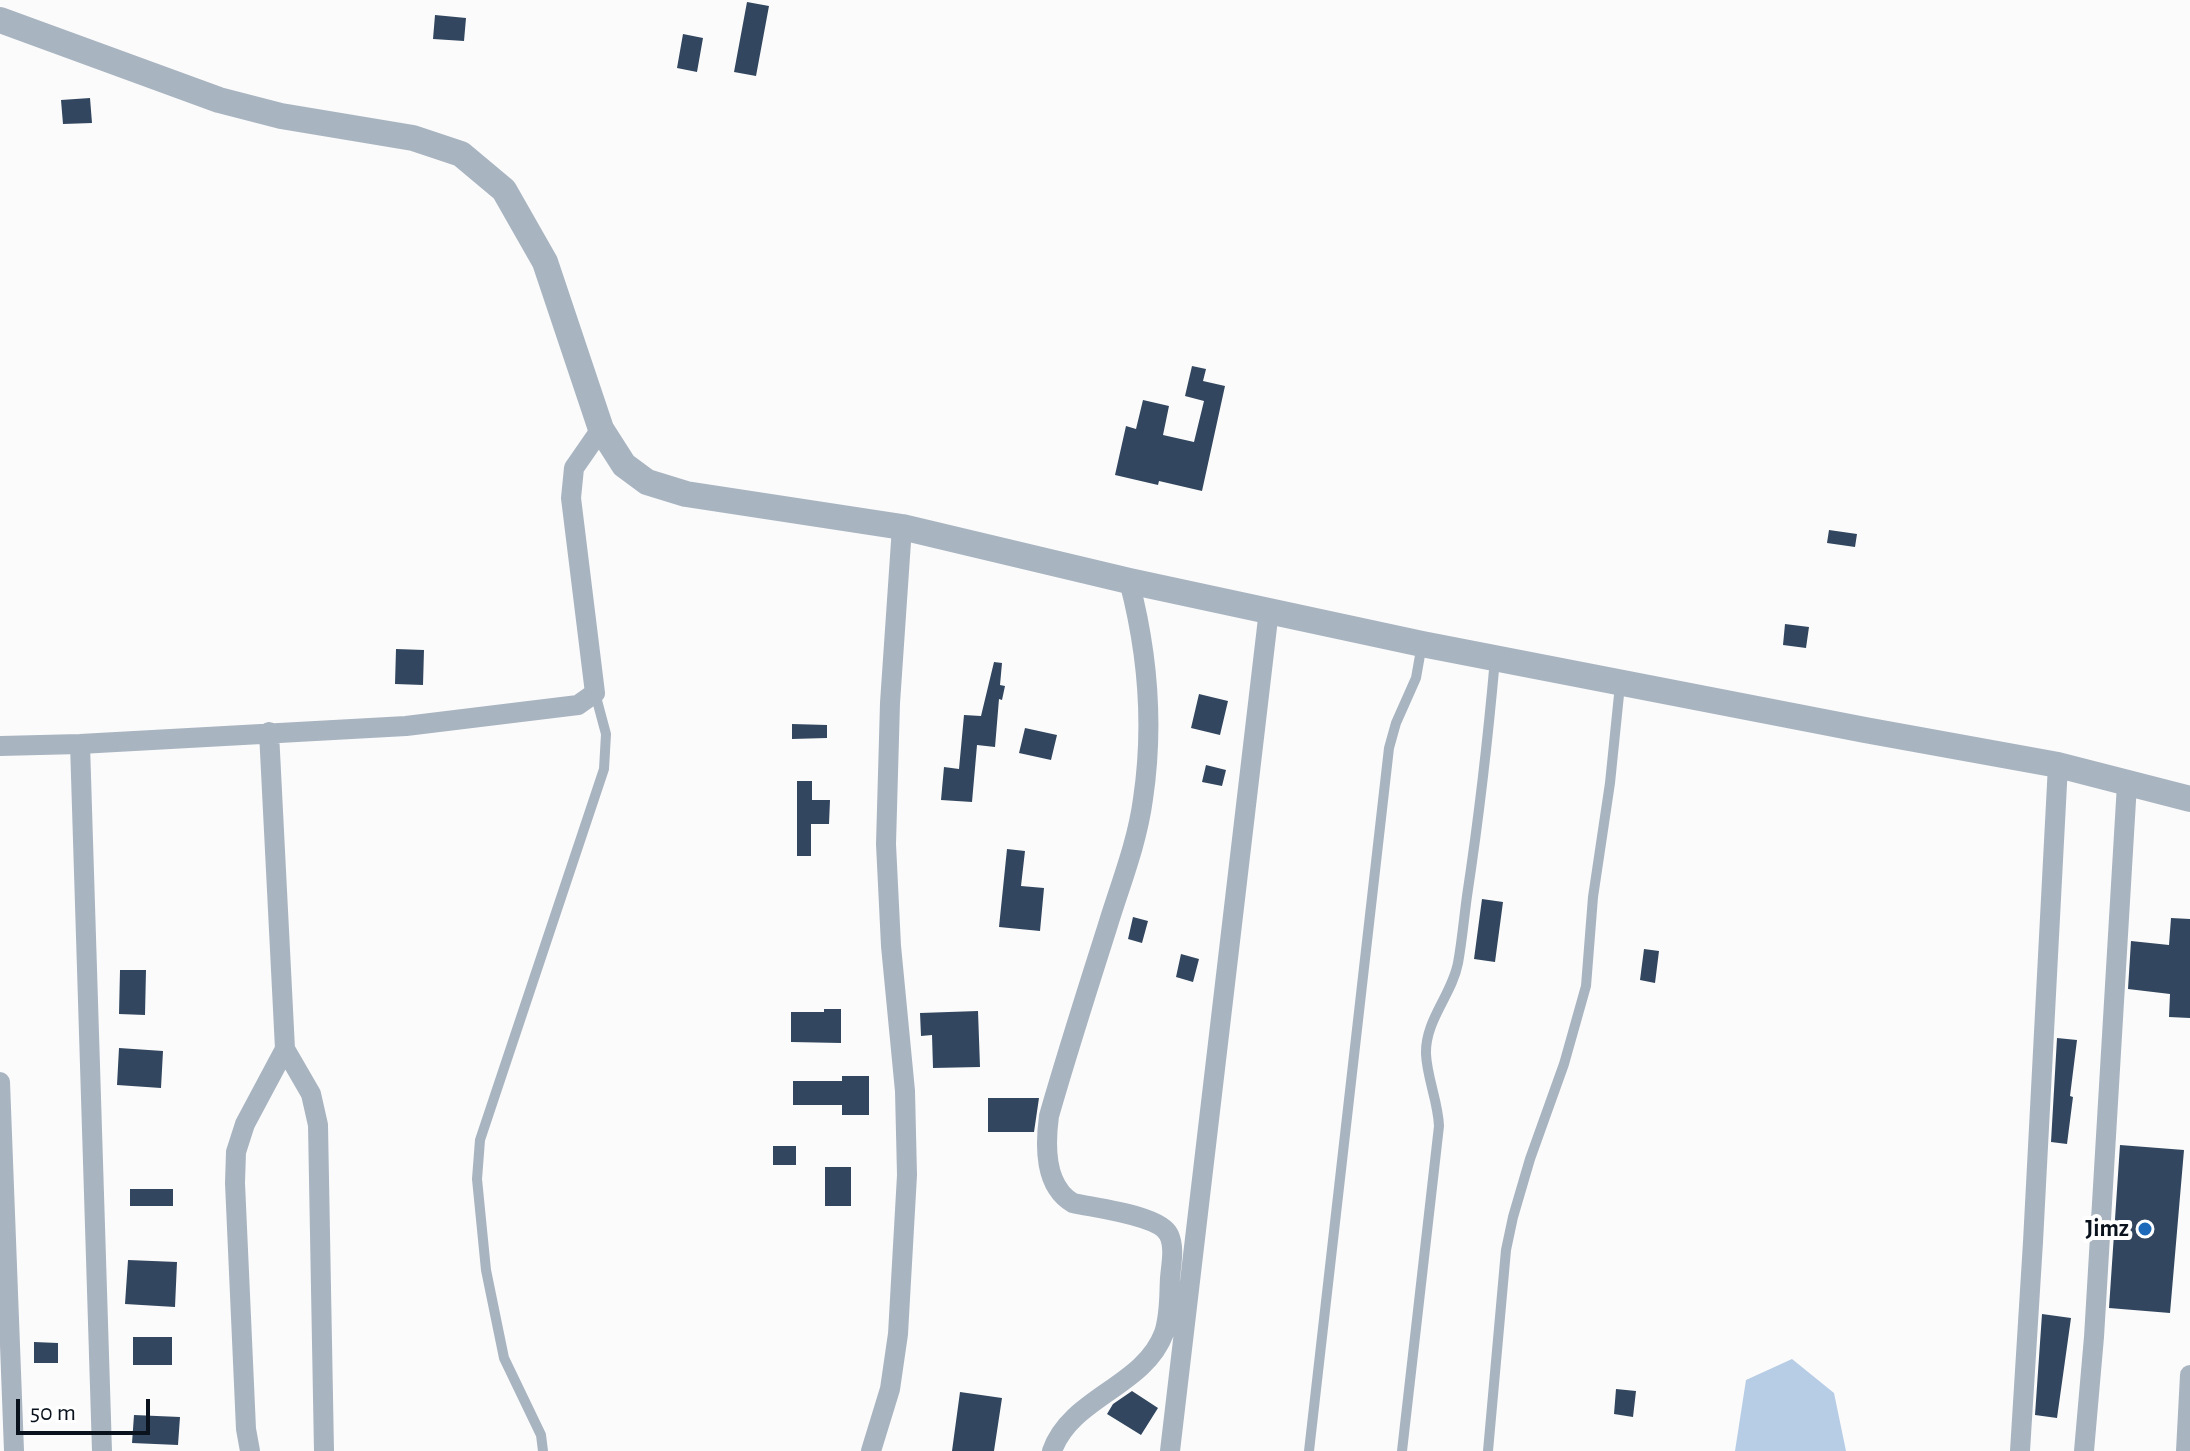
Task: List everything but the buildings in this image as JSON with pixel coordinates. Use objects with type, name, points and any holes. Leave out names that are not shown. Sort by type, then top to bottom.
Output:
[{"type":"street","points":[[0,20],[219,100],[281,116],[413,138],[461,154],[504,190],[545,262],[601,429],[624,465],[647,482],[686,494],[902,527],[1129,581],[1422,644],[2058,765],[2190,799]]},
{"type":"street","points":[[0,746],[406,726],[578,705],[595,693],[571,498],[574,468],[601,429]]},
{"type":"street","points":[[871,1451],[890,1389],[898,1334],[907,1175],[905,1091],[891,946],[886,844],[890,703],[902,527]]},
{"type":"street","points":[[1052,1451],[1063,1428],[1152,1354],[1163,1334],[1168,1315],[1172,1260],[1171,1239],[1167,1231],[1148,1219],[1073,1203],[1063,1197],[1055,1189],[1047,1151],[1049,1116],[1130,861],[1143,800],[1148,764],[1148,670],[1129,581]]},
{"type":"street","points":[[1170,1451],[1269,610]]},
{"type":"street","points":[[269,732],[285,1049],[311,1094],[318,1125],[324,1451]]},
{"type":"street","points":[[80,744],[102,1451]]},
{"type":"street","points":[[2020,1451],[2058,765]]},
{"type":"street","points":[[2084,1451],[2096,1306],[2127,784]]},
{"type":"street","points":[[250,1451],[246,1429],[236,1152],[245,1124],[285,1049]]},
{"type":"street","points":[[0,1082],[14,1451]]},
{"type":"street","points":[[2186,1451],[2190,1375]]},
{"type":"lane","points":[[1309,1451],[1389,748],[1396,723],[1416,678],[1422,644]]},
{"type":"lane","points":[[1402,1451],[1439,1126],[1426,1054],[1427,1036],[1453,983],[1459,961],[1495,659]]},
{"type":"lane","points":[[1488,1451],[1506,1250],[1530,1159],[1564,1064],[1586,986],[1593,897],[1610,783],[1620,683]]},
{"type":"lane","points":[[543,1451],[541,1435],[504,1358],[486,1270],[478,1166],[480,1140],[604,769],[606,734],[595,693]]},
{"type":"water","points":[[1792,1359],[1834,1393],[1846,1451],[1735,1451],[1746,1380]]},
{"type":"place","name":"Jimz","points":[[2145,1229]]}]
